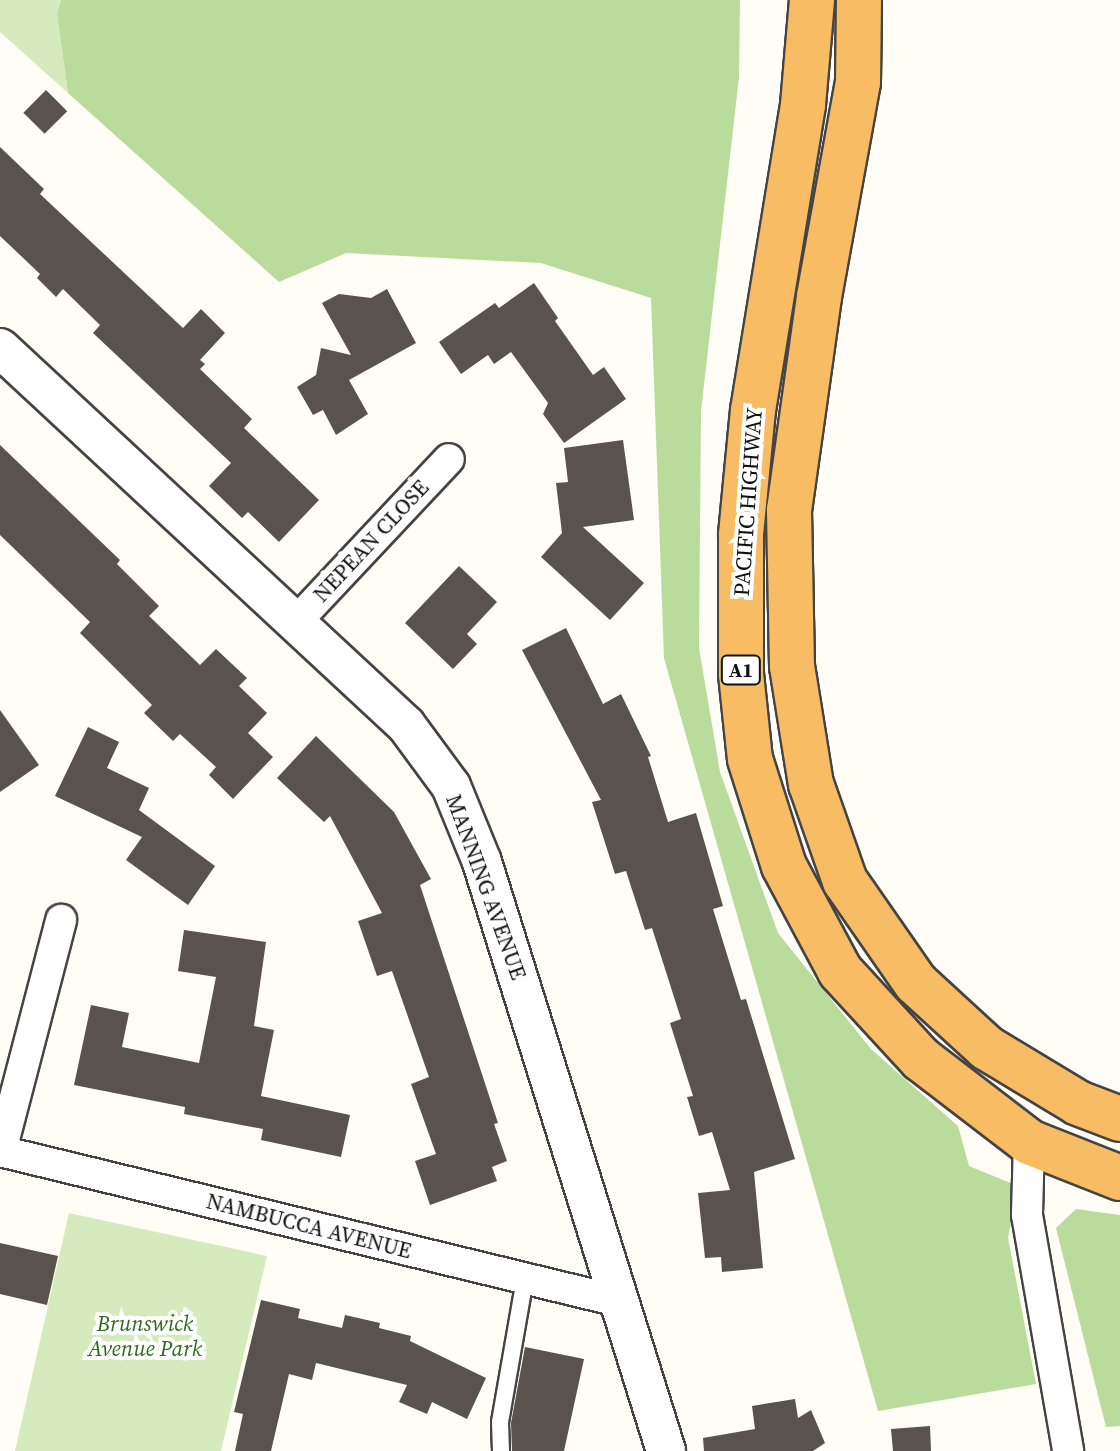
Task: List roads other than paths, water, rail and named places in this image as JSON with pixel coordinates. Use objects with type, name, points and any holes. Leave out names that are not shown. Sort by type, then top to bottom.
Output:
[{"type":"highway","name":"PACIFIC HIGHWAY","points":[[812,0],[803,105],[753,410],[741,535],[741,674],[750,759],[784,866],[840,971],[921,1059],[1029,1142],[1120,1178]]},
{"type":"highway","name":"PACIFIC HIGHWAY","points":[[859,0],[858,82],[819,297],[789,510],[792,666],[811,784],[845,881],[916,983],[987,1048],[1078,1103],[1120,1119]]},
{"type":"street","name":"MANNING AVENUE","points":[[0,348],[406,725],[451,786],[487,877],[666,1451]]},
{"type":"street","name":"NEPEAN CLOSE","points":[[294,624],[449,459]]},
{"type":"street","points":[[0,1151],[61,920]]},
{"type":"street","points":[[1029,1142],[1027,1215],[1068,1451]]},
{"type":"street","name":"NAMBUCCA AVENUE","points":[[0,1151],[618,1301]]},
{"type":"lane","points":[[501,1451],[500,1422],[525,1279]]},
{"type":"park label","name":"Brunswick Avenue Park","points":[[145,1336]]}]
